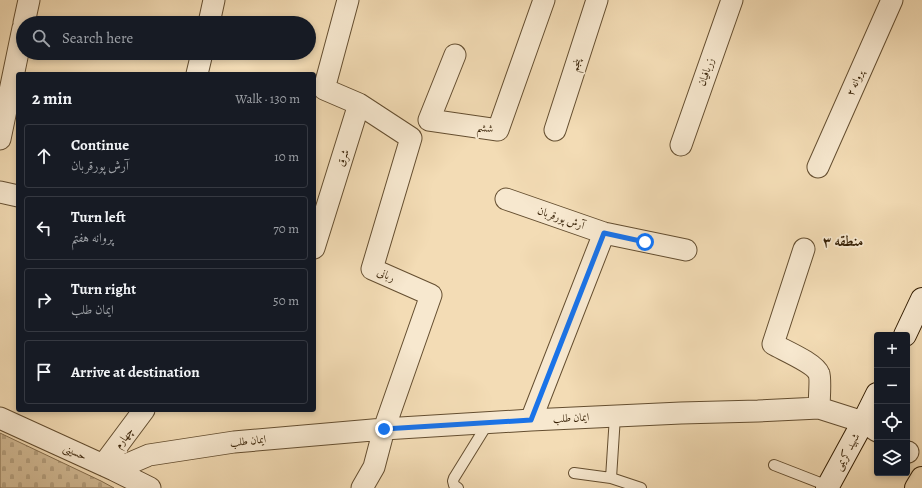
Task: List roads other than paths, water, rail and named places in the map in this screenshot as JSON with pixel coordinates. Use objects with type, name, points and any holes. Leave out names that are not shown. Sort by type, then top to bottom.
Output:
[{"type":"main road","points":[[906,332],[922,299]]},
{"type":"main road","name":"شهید کریمی","points":[[828,487],[870,427],[875,404]]},
{"type":"main road","points":[[916,488],[922,478]]},
{"type":"street","points":[[26,16],[29,0]]},
{"type":"street","points":[[210,16],[214,0]]},
{"type":"street","points":[[348,0],[324,89],[359,104]]},
{"type":"street","name":"ششم","points":[[455,55],[429,120],[498,130],[544,0]]},
{"type":"street","name":"پنجم","points":[[555,130],[597,0]]},
{"type":"street","name":"زربافیان","points":[[681,145],[732,0]]},
{"type":"street","name":"پروانه ۲","points":[[818,167],[892,0]]},
{"type":"street","points":[[0,139],[16,60]]},
{"type":"street","points":[[197,72],[200,60]]},
{"type":"street","name":"شرق","points":[[316,242],[359,104]]},
{"type":"street","name":"ربانی","points":[[359,104],[411,138],[372,269],[431,295],[384,429]]},
{"type":"street","points":[[0,192],[16,196]]},
{"type":"street","name":"آرش پورقربان","points":[[506,200],[604,233],[686,250]]},
{"type":"street","points":[[531,420],[604,233]]},
{"type":"street","points":[[804,249],[772,344],[816,367],[820,375],[819,408]]},
{"type":"street","name":"ایمان طلب","points":[[109,468],[149,455],[234,442],[488,422],[819,408],[870,427]]},
{"type":"street","name":"چهارم","points":[[109,468],[143,412]]},
{"type":"street","name":"حسینی","points":[[0,418],[150,488]]},
{"type":"street","points":[[362,488],[374,467],[384,429]]},
{"type":"lane","points":[[611,478],[615,416]]},
{"type":"lane","points":[[458,488],[454,485],[454,478],[488,422]]},
{"type":"lane","points":[[774,465],[828,487]]},
{"type":"lane","points":[[574,473],[611,478],[641,488]]},
{"type":"district","name":"منطقه ۳","points":[[843,241]]}]
